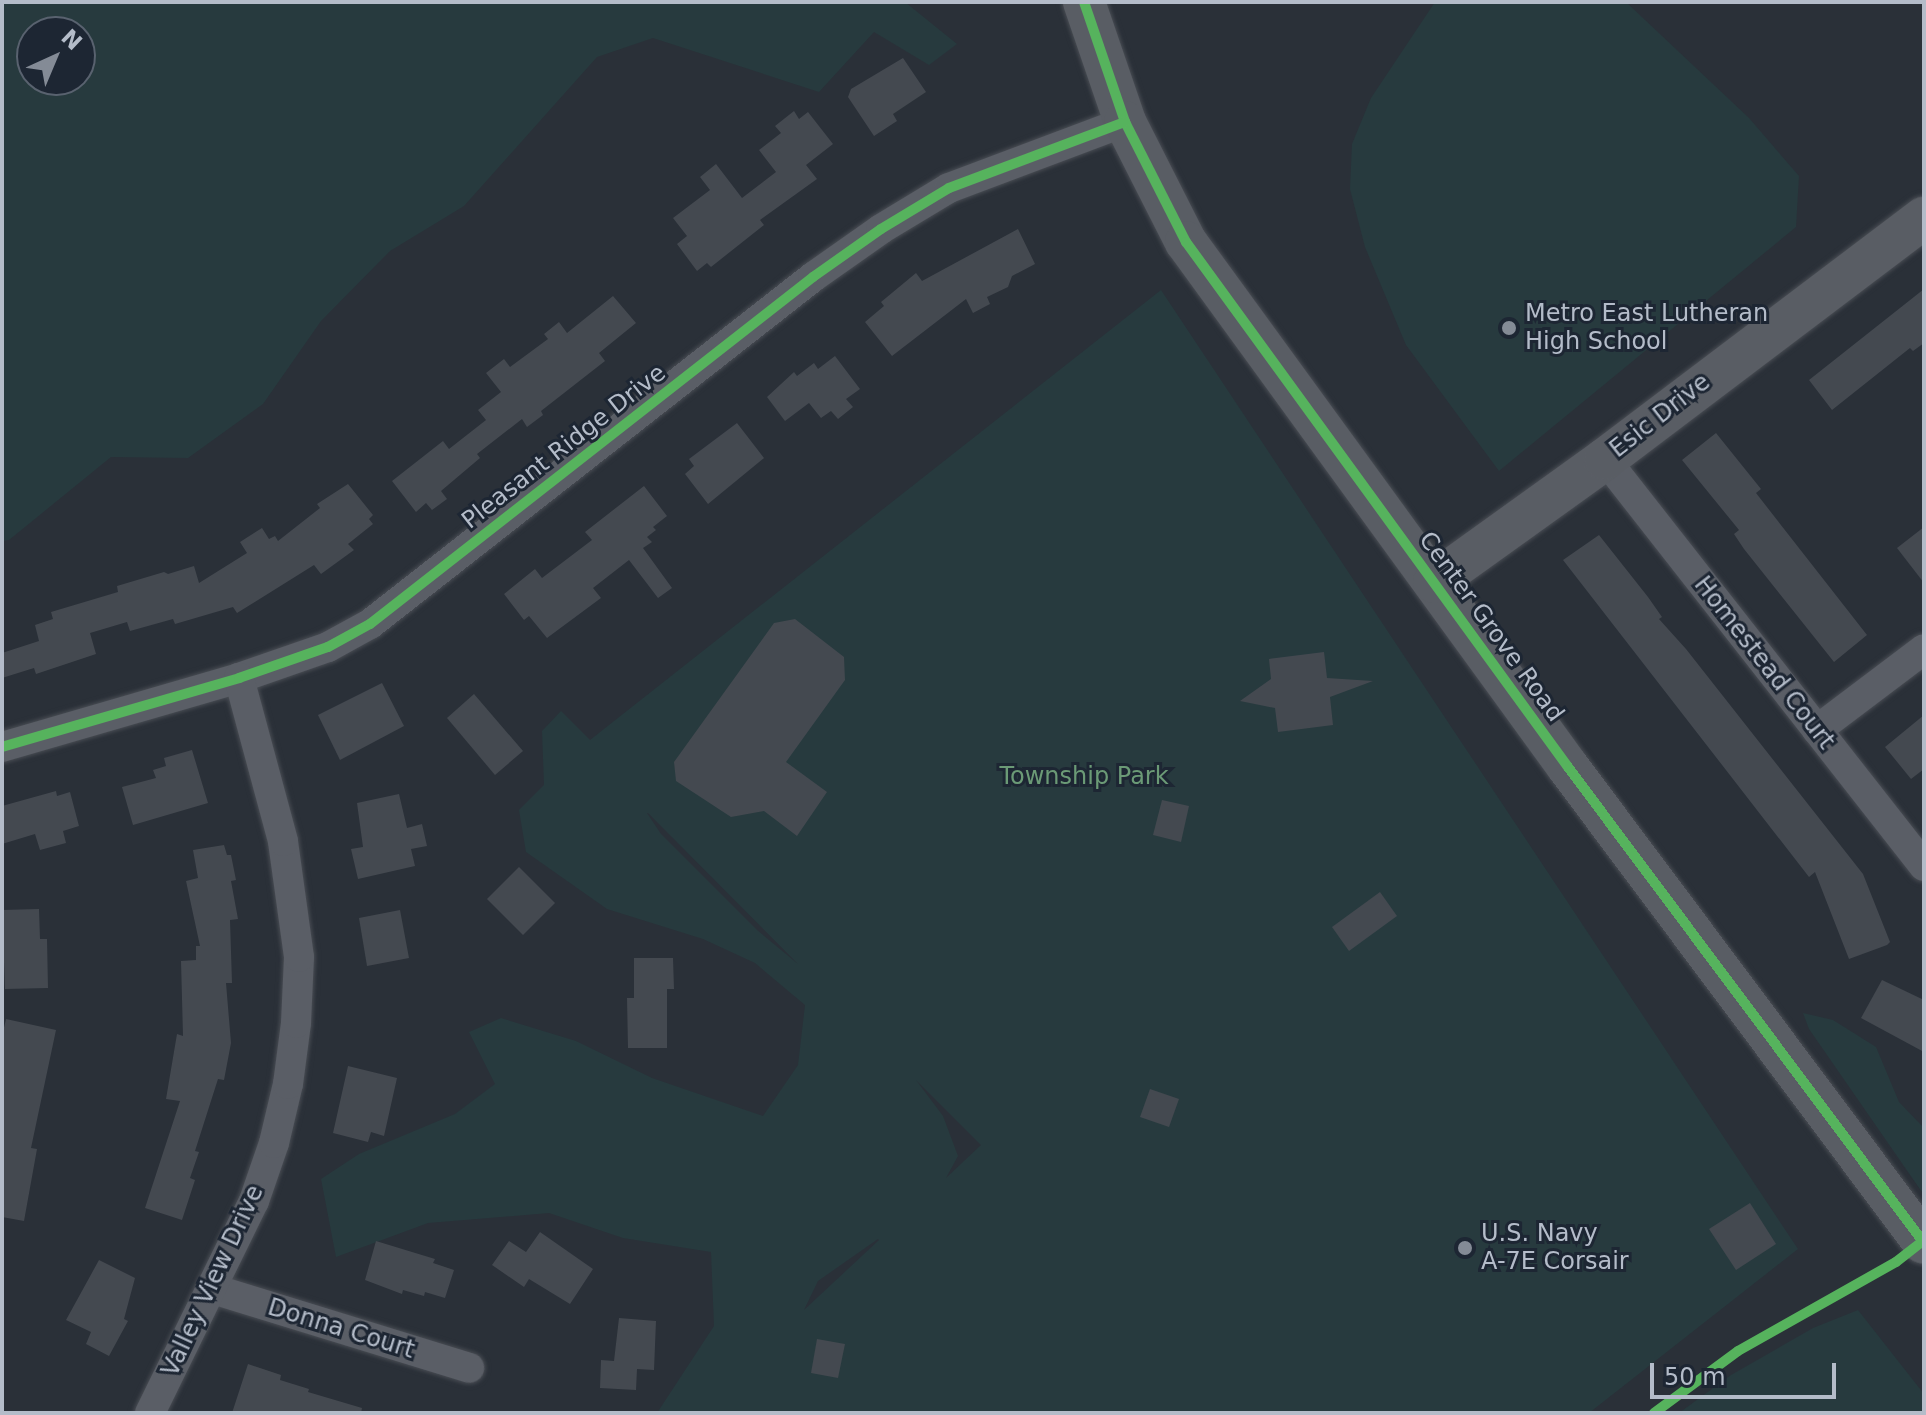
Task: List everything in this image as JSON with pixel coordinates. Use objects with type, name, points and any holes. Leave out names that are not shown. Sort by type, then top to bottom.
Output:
[{"type":"street","name":"Center Grove Road","points":[[1084,2],[1125,122],[1186,242],[1924,1243]]},
{"type":"street","name":"Pleasant Ridge Drive","points":[[2,747],[239,678],[328,647],[370,624],[813,277],[881,229],[949,188],[1125,122]]},
{"type":"street","name":"Esic Drive","points":[[1434,582],[1605,459],[1924,218]]},
{"type":"street","name":"Homestead Court","points":[[1605,459],[1924,866]]},
{"type":"street","points":[[1817,730],[1924,649]]},
{"type":"street","name":"Valley View Drive","points":[[150,1413],[254,1201],[274,1143],[288,1084],[297,1013],[299,957],[283,841],[239,678]]},
{"type":"street","name":"Donna Court","points":[[213,1289],[469,1368]]},
{"type":"green space","points":[[2,2],[905,2],[957,44],[929,65],[874,32],[819,92],[653,38],[597,57],[464,206],[390,251],[321,321],[263,404],[188,458],[111,457],[9,540],[2,541]]},
{"type":"green space","points":[[1435,2],[1626,2],[1749,118],[1799,176],[1796,227],[1499,471],[1406,345],[1365,247],[1350,189],[1352,144],[1371,98]]},
{"type":"green space","name":"Township Park","points":[[1161,290],[1798,1249],[1589,1413],[657,1413],[714,1326],[711,1252],[623,1238],[549,1213],[428,1223],[336,1257],[321,1179],[359,1154],[455,1114],[495,1084],[469,1032],[501,1018],[576,1041],[652,1078],[763,1116],[798,1065],[805,1005],[755,963],[703,939],[607,909],[526,852],[519,810],[544,785],[542,731],[561,711],[590,740]],"holes":[[[648,813],[798,964],[757,930],[661,834]],[[916,1080],[981,1145],[946,1178],[958,1156],[943,1116]],[[878,1239],[879,1240],[804,1310],[818,1281]]]},
{"type":"green space","points":[[1803,1013],[1833,1020],[1876,1047],[1899,1102],[1924,1128],[1924,1195],[1809,1029]]},
{"type":"green space","points":[[1858,1310],[1924,1394],[1924,1413],[1679,1413],[1731,1375],[1813,1328]]},
{"type":"building","points":[[903,58],[926,92],[893,114],[897,121],[874,136],[848,97],[851,89]]},
{"type":"building","points":[[794,111],[799,119],[808,112],[833,144],[806,165],[817,179],[760,220],[764,225],[711,267],[707,263],[697,271],[677,244],[687,236],[673,218],[710,190],[700,177],[716,164],[742,198],[776,172],[759,150],[781,133],[775,126]]},
{"type":"building","points":[[1018,229],[1035,264],[1012,276],[1008,287],[987,297],[990,304],[973,313],[966,299],[892,356],[865,322],[884,306],[881,302],[916,273],[922,281]]},
{"type":"building","points":[[1924,289],[1924,343],[1913,351],[1910,348],[1832,410],[1809,380]]},
{"type":"building","points":[[613,296],[636,323],[599,353],[605,361],[541,411],[543,415],[527,427],[522,419],[477,454],[480,458],[441,491],[447,499],[432,510],[426,503],[416,512],[392,481],[443,441],[449,449],[486,420],[478,410],[501,392],[486,373],[504,359],[510,367],[548,339],[544,334],[559,322],[567,333]]},
{"type":"building","points":[[835,356],[860,389],[846,399],[853,407],[838,419],[831,411],[821,418],[809,403],[785,421],[767,397],[794,372],[797,376],[814,363],[818,369]]},
{"type":"building","points":[[737,423],[764,458],[708,504],[685,474],[694,466],[689,459]]},
{"type":"building","points":[[1716,433],[1761,489],[1756,493],[1867,635],[1834,662],[1744,549],[1734,534],[1739,530],[1682,460]]},
{"type":"building","points":[[348,484],[373,515],[369,519],[373,524],[348,544],[354,550],[321,574],[314,565],[237,613],[233,607],[175,624],[173,619],[130,631],[127,622],[90,633],[96,654],[36,674],[34,668],[2,678],[2,653],[39,641],[35,625],[53,619],[51,612],[118,592],[117,586],[194,566],[199,583],[247,553],[240,542],[262,528],[269,539],[275,536],[278,541],[320,508],[317,504]]},
{"type":"building","points":[[644,486],[667,516],[653,527],[656,530],[647,537],[652,542],[643,548],[672,588],[658,598],[629,560],[593,588],[601,598],[547,638],[529,616],[524,620],[504,594],[535,569],[542,578],[592,540],[585,532]]},
{"type":"building","points":[[1924,527],[1924,583],[1897,548]]},
{"type":"building","points":[[1599,535],[1648,597],[1662,617],[1659,619],[1863,874],[1890,942],[1887,945],[1849,959],[1815,872],[1809,877],[1563,560]]},
{"type":"building","points":[[795,619],[844,657],[845,680],[786,762],[827,792],[797,836],[764,811],[731,817],[676,781],[674,762],[774,623]]},
{"type":"building","points":[[1324,652],[1327,678],[1373,681],[1330,697],[1333,725],[1278,732],[1275,708],[1240,701],[1271,679],[1269,659]]},
{"type":"building","points":[[382,683],[404,726],[340,760],[318,715]]},
{"type":"building","points":[[474,694],[523,751],[495,775],[447,718]]},
{"type":"building","points":[[1924,715],[1924,769],[1911,779],[1885,747]]},
{"type":"building","points":[[192,750],[208,803],[133,825],[122,787],[156,778],[153,770],[166,766],[164,758]]},
{"type":"building","points":[[56,791],[57,796],[70,792],[79,826],[63,831],[66,843],[40,850],[35,834],[2,844],[2,806]]},
{"type":"building","points":[[399,794],[407,828],[422,824],[427,846],[411,849],[415,866],[358,879],[351,849],[363,847],[357,803]]},
{"type":"building","points":[[1162,800],[1189,806],[1181,842],[1153,835]]},
{"type":"building","points":[[224,845],[227,855],[231,855],[236,880],[231,881],[238,919],[230,920],[232,983],[226,983],[231,1043],[224,1080],[218,1079],[195,1151],[199,1152],[190,1178],[195,1180],[182,1220],[145,1208],[180,1101],[166,1099],[177,1034],[183,1036],[181,961],[196,960],[196,946],[200,946],[186,881],[198,878],[193,850]]},
{"type":"building","points":[[519,867],[555,903],[523,935],[487,899]]},
{"type":"building","points":[[1380,892],[1397,916],[1349,951],[1332,927]]},
{"type":"building","points":[[39,909],[40,939],[47,939],[48,988],[5,989],[2,910]]},
{"type":"building","points":[[400,910],[409,958],[367,966],[359,918]]},
{"type":"building","points":[[634,958],[673,958],[674,989],[667,989],[667,1048],[628,1048],[627,998],[634,998]]},
{"type":"building","points":[[1882,980],[1924,1000],[1924,1052],[1861,1018]]},
{"type":"building","points":[[6,1019],[56,1030],[31,1148],[37,1149],[24,1221],[2,1217],[2,1036]]},
{"type":"building","points":[[348,1066],[397,1078],[384,1136],[371,1132],[368,1142],[333,1133]]},
{"type":"building","points":[[1150,1089],[1179,1099],[1169,1127],[1140,1117]]},
{"type":"building","points":[[1750,1203],[1776,1244],[1736,1270],[1709,1229]]},
{"type":"building","points":[[540,1232],[593,1269],[570,1304],[529,1279],[524,1287],[492,1265],[509,1241],[526,1252]]},
{"type":"building","points":[[376,1241],[435,1259],[433,1263],[454,1270],[445,1298],[425,1292],[424,1296],[403,1290],[402,1294],[365,1280]]},
{"type":"building","points":[[99,1260],[135,1278],[124,1319],[128,1321],[109,1356],[86,1344],[91,1332],[66,1320]]},
{"type":"building","points":[[619,1318],[656,1321],[654,1370],[637,1369],[636,1390],[600,1388],[601,1360],[614,1361]]},
{"type":"building","points":[[817,1339],[845,1344],[838,1378],[811,1373]]},
{"type":"building","points":[[248,1364],[281,1375],[280,1380],[309,1389],[308,1392],[362,1408],[361,1413],[232,1413]]},
{"type":"cycle path","points":[[1084,2],[1125,122],[1186,242],[1568,767],[1924,1243]]},
{"type":"cycle path","points":[[2,747],[239,678],[328,647],[370,624],[813,277],[881,229],[949,188],[1125,122]]},
{"type":"cycle path","points":[[1654,1413],[1738,1351],[1896,1262],[1924,1240]]},
{"type":"place","name":"Metro East Lutheran High School","points":[[1509,328]]},
{"type":"place","name":"U.S. Navy A-7E Corsair","points":[[1465,1248]]}]
